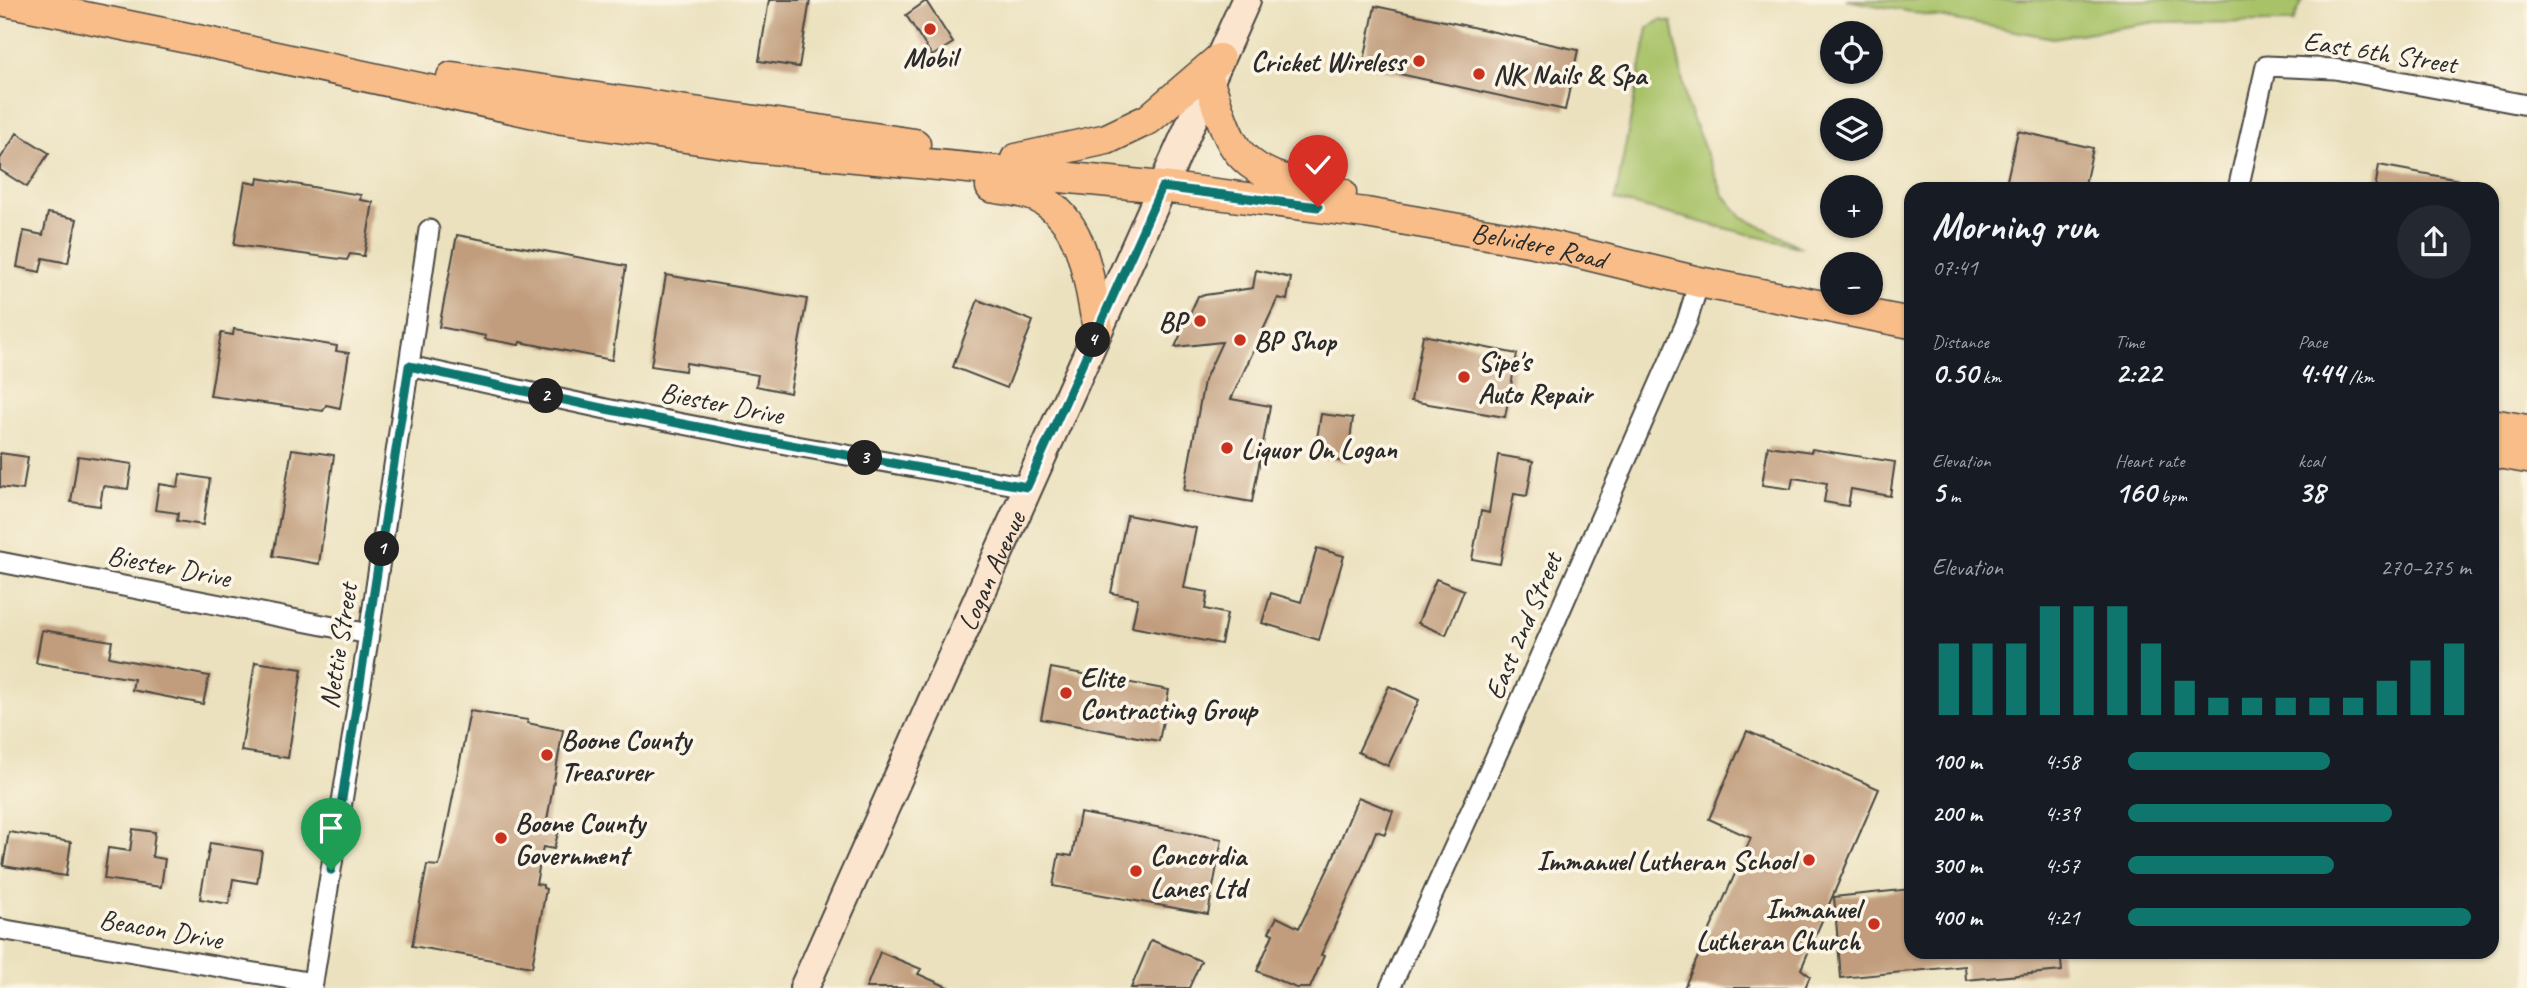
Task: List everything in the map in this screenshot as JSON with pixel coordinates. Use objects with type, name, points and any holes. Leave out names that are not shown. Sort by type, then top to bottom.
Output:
[{"type":"main road","points":[[1,0],[564,119],[753,146],[1162,187]]},
{"type":"main road","name":"Logan Avenue","points":[[804,988],[1246,0]]},
{"type":"main road","points":[[202,41],[1016,159],[1162,187]]},
{"type":"main road","points":[[1016,159],[1107,139],[1149,119],[1214,71],[1230,140],[1251,166],[1278,178],[1371,199],[1423,223]]},
{"type":"main road","points":[[918,163],[957,180],[1038,197],[1057,210],[1079,239],[1098,327]]},
{"type":"main road","name":"Belvidere Road","points":[[1162,187],[1366,213],[1534,242],[1699,282],[1904,322]]},
{"type":"main road","points":[[2499,425],[2527,430]]},
{"type":"main road","points":[[2499,453],[2527,458]]},
{"type":"street","name":"East 6th Street","points":[[2240,182],[2266,66],[2335,69],[2527,105]]},
{"type":"street","name":"Nettie Street","points":[[313,986],[429,230]]},
{"type":"street","name":"East 2nd Street","points":[[1390,988],[1506,734],[1687,321],[1699,282]]},
{"type":"street","name":"Biester Drive","points":[[409,366],[660,420],[1027,487]]},
{"type":"street","name":"Biester Drive","points":[[0,562],[369,634]]},
{"type":"street","name":"Beacon Drive","points":[[0,929],[313,986]]},
{"type":"green space","points":[[1846,0],[2303,0],[2293,22],[2149,23],[2053,38]]},
{"type":"green space","points":[[1660,20],[1672,22],[1687,105],[1723,194],[1741,216],[1802,248],[1615,200],[1648,28]]},
{"type":"building","points":[[769,0],[810,0],[799,67],[759,61]]},
{"type":"building","name":"Mobil","points":[[926,1],[953,43],[932,56],[906,15]]},
{"type":"building","points":[[1375,6],[1578,50],[1565,110],[1363,66]]},
{"type":"building","points":[[2018,131],[2093,148],[2086,182],[2007,182]]},
{"type":"building","points":[[17,133],[49,153],[27,187],[0,170],[0,159]]},
{"type":"building","points":[[2379,165],[2459,180],[2459,182],[2376,182]]},
{"type":"building","points":[[258,178],[361,195],[360,200],[373,202],[364,256],[350,254],[347,260],[234,245],[245,182],[257,184]]},
{"type":"building","points":[[48,213],[77,219],[68,263],[43,258],[40,272],[17,267],[24,231],[43,235]]},
{"type":"building","points":[[457,235],[626,266],[612,360],[520,342],[519,345],[485,339],[486,336],[439,327]]},
{"type":"building","points":[[1256,270],[1291,278],[1287,300],[1278,298],[1231,399],[1270,406],[1252,502],[1184,490],[1204,381],[1222,342],[1175,347],[1198,296],[1253,288]]},
{"type":"building","points":[[666,275],[807,299],[790,393],[756,386],[758,375],[686,363],[685,371],[651,366]]},
{"type":"building","points":[[978,300],[1033,321],[1007,388],[953,367]]},
{"type":"building","points":[[234,329],[337,346],[336,351],[349,353],[340,408],[326,405],[323,411],[210,396],[221,333],[233,335]]},
{"type":"building","name":"Sipe's Auto Repair","points":[[1423,335],[1517,354],[1505,417],[1411,401]]},
{"type":"building","points":[[1321,414],[1353,418],[1347,462],[1314,457]]},
{"type":"building","points":[[1768,446],[1811,452],[1812,449],[1895,462],[1890,496],[1851,489],[1848,506],[1824,502],[1827,483],[1793,478],[1791,489],[1762,485]]},
{"type":"building","points":[[292,449],[334,455],[319,564],[273,556]]},
{"type":"building","points":[[0,453],[28,457],[23,490],[0,487]]},
{"type":"building","points":[[1498,455],[1533,461],[1527,496],[1514,494],[1500,564],[1472,559],[1481,511],[1489,513]]},
{"type":"building","points":[[78,456],[132,464],[128,489],[103,486],[100,506],[71,502]]},
{"type":"building","points":[[180,474],[210,479],[203,525],[177,521],[178,513],[155,510],[159,484],[178,487]]},
{"type":"building","points":[[1127,515],[1196,528],[1184,588],[1208,592],[1205,609],[1227,614],[1221,644],[1132,627],[1138,598],[1111,593]]},
{"type":"building","points":[[1317,548],[1344,556],[1319,640],[1262,623],[1271,593],[1301,602]]},
{"type":"building","points":[[1436,579],[1464,590],[1446,635],[1418,623]]},
{"type":"building","points":[[42,630],[112,641],[109,657],[209,676],[203,704],[132,690],[134,679],[36,663]]},
{"type":"building","points":[[255,662],[302,669],[288,758],[241,751]]},
{"type":"building","points":[[1051,668],[1169,690],[1159,741],[1041,719]]},
{"type":"building","points":[[1389,686],[1419,700],[1388,766],[1358,752]]},
{"type":"building","name":"Boone County Government","points":[[470,711],[528,720],[527,723],[563,730],[546,826],[559,829],[554,849],[543,847],[536,884],[543,885],[546,889],[532,967],[412,946],[427,865],[439,866]]},
{"type":"building","name":"Immanuel Lutheran School","points":[[1747,731],[1879,789],[1801,969],[1810,976],[1805,988],[1684,988],[1751,838],[1709,819]]},
{"type":"building","points":[[1358,797],[1393,811],[1385,834],[1376,831],[1321,955],[1324,956],[1310,988],[1296,988],[1257,971],[1273,934],[1269,932],[1277,917],[1299,928],[1330,865]]},
{"type":"building","name":"Concordia Lanes Ltd","points":[[1080,813],[1222,839],[1208,914],[1053,886],[1059,854],[1072,856]]},
{"type":"building","points":[[133,829],[155,832],[152,857],[165,859],[161,887],[104,879],[108,848],[130,851]]},
{"type":"building","points":[[9,832],[71,842],[66,876],[3,866]]},
{"type":"building","points":[[210,843],[262,851],[257,883],[233,879],[229,904],[200,899]]},
{"type":"building","name":"Immanuel Lutheran Church","points":[[1904,890],[1904,959],[2061,959],[2062,971],[1966,980],[1965,966],[1841,978],[1834,897]]},
{"type":"building","points":[[1151,940],[1201,961],[1189,988],[1131,988]]},
{"type":"building","points":[[880,952],[921,969],[918,974],[950,988],[866,988]]},
{"type":"place","name":"Mobil","points":[[930,29]]},
{"type":"place","name":"Cricket Wireless","points":[[1419,61]]},
{"type":"place","name":"NK Nails & Spa","points":[[1479,74]]},
{"type":"place","name":"BP","points":[[1200,321]]},
{"type":"place","name":"BP Shop","points":[[1240,340]]},
{"type":"place","name":"Sipe's Auto Repair","points":[[1464,377]]},
{"type":"place","name":"Liquor On Logan","points":[[1227,448]]},
{"type":"place","name":"Elite Contracting Group","points":[[1066,693]]},
{"type":"place","name":"Boone County Treasurer","points":[[547,755]]},
{"type":"place","name":"Boone County Government","points":[[501,838]]},
{"type":"place","name":"Immanuel Lutheran School","points":[[1809,860]]},
{"type":"place","name":"Concordia Lanes Ltd","points":[[1136,871]]},
{"type":"place","name":"Immanuel Lutheran Church","points":[[1874,924]]},
{"type":"route","points":[[331,870],[409,366],[606,409],[1027,487],[1162,187],[1318,207]]}]
